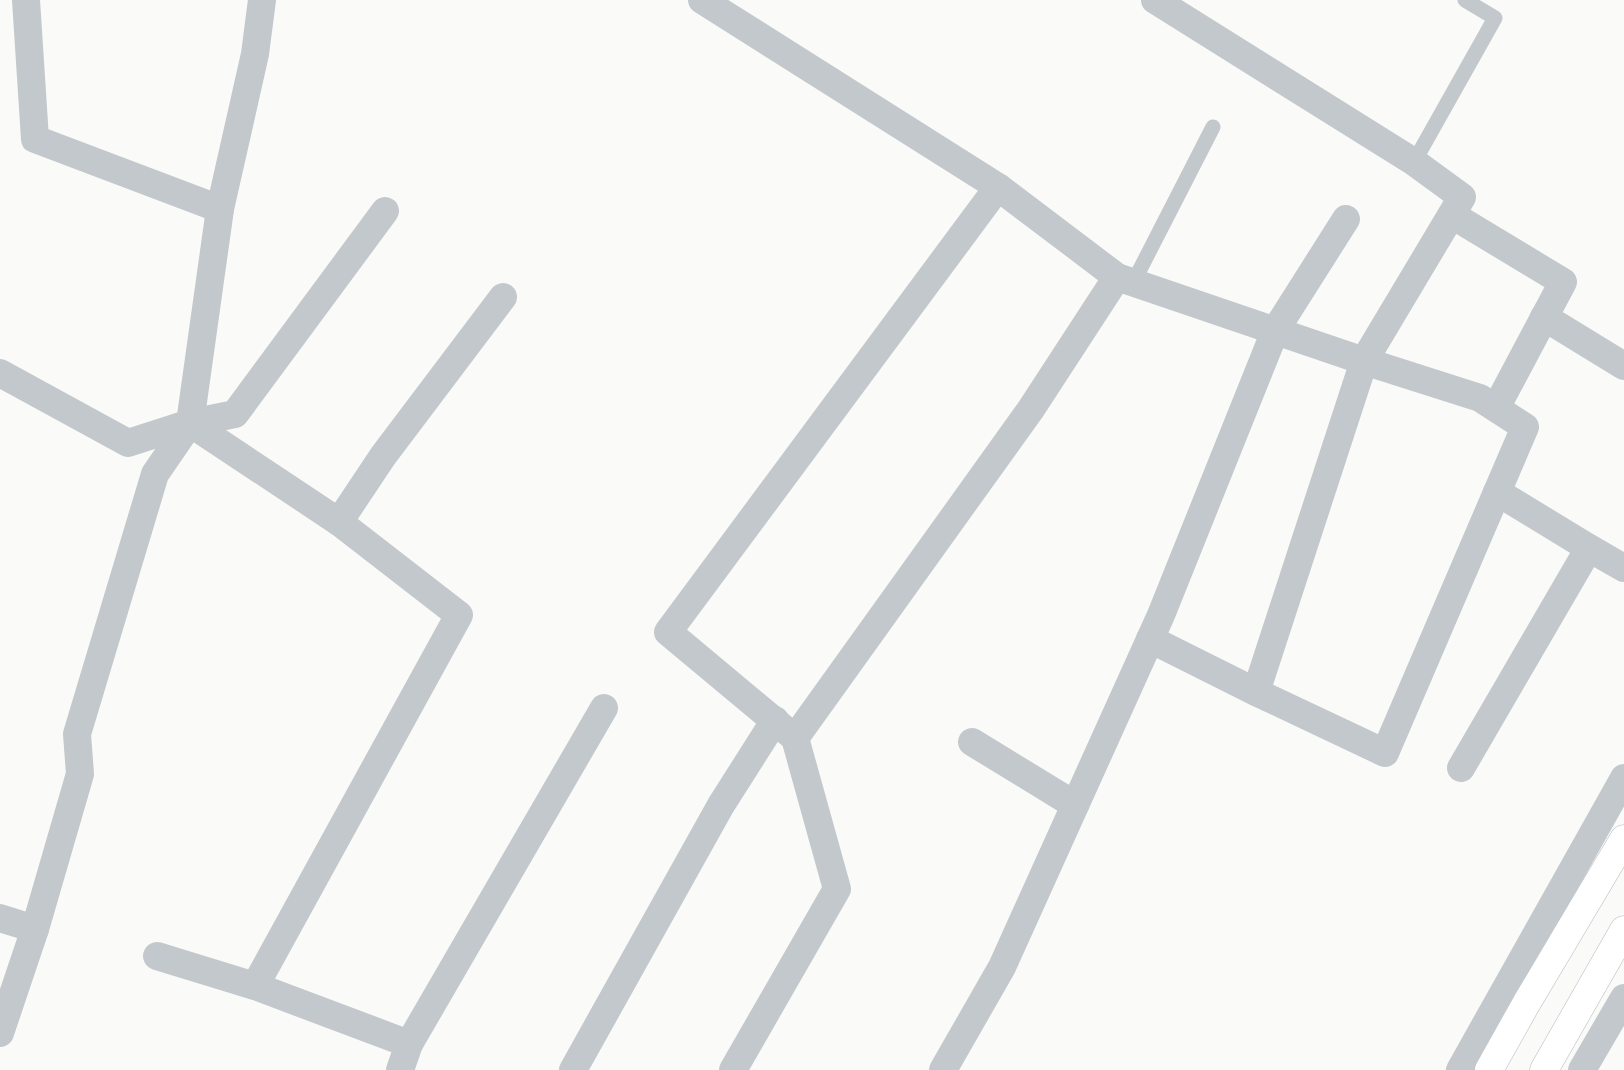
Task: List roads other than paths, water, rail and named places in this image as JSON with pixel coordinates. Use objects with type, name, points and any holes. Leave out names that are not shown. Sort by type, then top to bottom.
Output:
[{"type":"highway","points":[[1489,1070],[1624,839]]},
{"type":"highway","points":[[1544,1070],[1624,930]]},
{"type":"street","points":[[26,0],[35,139],[220,209]]},
{"type":"street","points":[[0,1033],[35,929],[80,774],[77,734],[155,474],[190,423],[220,209],[255,54],[262,0]]},
{"type":"street","points":[[702,0],[998,187],[1125,280],[1480,398],[1525,427],[1385,753],[1150,639]]},
{"type":"street","points":[[1155,0],[1414,162],[1462,197],[1364,361],[1256,692]]},
{"type":"street","points":[[733,1070],[837,889],[795,738],[668,632],[998,187]]},
{"type":"street","points":[[0,373],[128,443],[190,423],[235,414],[385,211]]},
{"type":"street","points":[[1452,215],[1562,282],[1496,408]]},
{"type":"street","points":[[943,1070],[1002,967],[1150,639],[1275,331],[1346,219]]},
{"type":"street","points":[[795,738],[1125,280]]},
{"type":"street","points":[[339,522],[383,456],[503,297]]},
{"type":"street","points":[[1544,317],[1624,366]]},
{"type":"street","points":[[190,423],[339,522],[459,615],[255,986]]},
{"type":"street","points":[[1497,492],[1624,568]]},
{"type":"street","points":[[1461,768],[1589,548]]},
{"type":"street","points":[[400,1070],[410,1044],[604,708]]},
{"type":"street","points":[[573,1070],[721,805],[774,720]]},
{"type":"street","points":[[972,742],[1075,805]]},
{"type":"street","points":[[1460,1070],[1624,778]]},
{"type":"street","points":[[0,918],[35,929]]},
{"type":"street","points":[[157,956],[255,986],[410,1044]]},
{"type":"street","points":[[1582,1070],[1624,998]]},
{"type":"lane","points":[[1414,162],[1495,18],[1465,0]]},
{"type":"lane","points":[[1125,280],[1213,127]]}]
